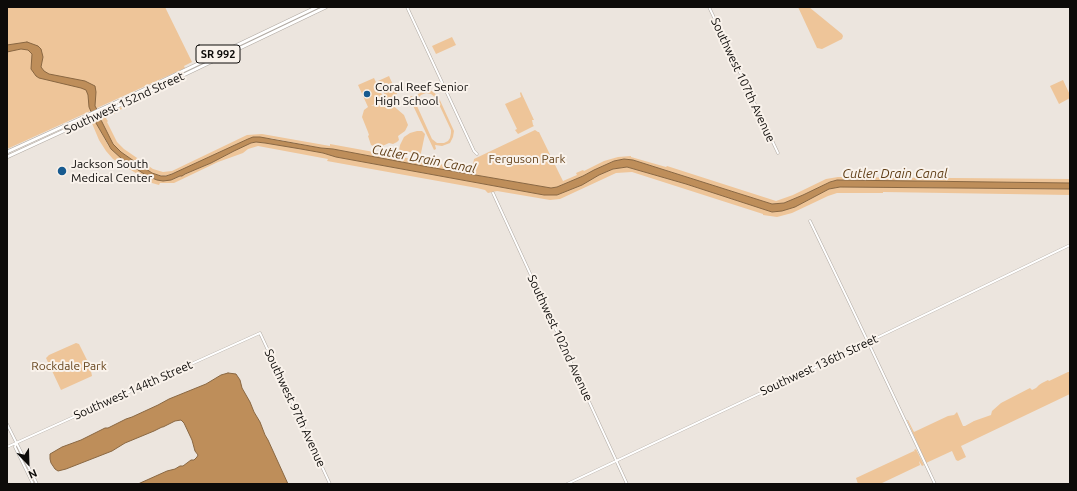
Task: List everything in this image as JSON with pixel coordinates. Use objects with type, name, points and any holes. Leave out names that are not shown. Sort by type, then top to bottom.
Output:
[{"type":"main road","name":"Southwest 152nd Street","points":[[7,157],[93,117],[317,7]]},
{"type":"main road","name":"Southwest 152nd Street","points":[[7,152],[91,114],[99,113],[326,7]]},
{"type":"street","points":[[407,7],[474,151],[477,154]]},
{"type":"street","name":"Southwest 107th Avenue","points":[[709,7],[778,153]]},
{"type":"street","name":"Southwest 102nd Avenue","points":[[493,193],[627,484]]},
{"type":"street","points":[[810,221],[934,484]]},
{"type":"street","name":"Southwest 136th Street","points":[[567,484],[1070,245]]},
{"type":"street","name":"Southwest 144th Street","points":[[7,447],[260,333]]},
{"type":"street","name":"Southwest 97th Avenue","points":[[260,333],[330,484]]},
{"type":"street","points":[[7,424],[37,484]]},
{"type":"street","points":[[16,443],[16,447],[33,484]]},
{"type":"green space","points":[[7,7],[165,7],[192,62],[184,66],[185,68],[7,149]]},
{"type":"green space","points":[[798,7],[809,7],[842,34],[842,39],[822,49],[817,48]]},
{"type":"green space","points":[[452,37],[456,45],[436,54],[432,46]]},
{"type":"green space","points":[[389,76],[397,94],[387,99],[378,81]]},
{"type":"green space","points":[[374,78],[384,99],[371,106],[390,103],[404,115],[408,125],[405,131],[398,136],[399,140],[397,142],[393,144],[389,143],[378,148],[371,145],[368,136],[369,135],[362,117],[364,110],[368,107],[358,85]]},
{"type":"green space","points":[[1063,80],[1070,98],[1059,104],[1050,86]]},
{"type":"green space","points":[[426,90],[432,91],[438,96],[454,131],[450,143],[442,146],[435,145],[436,149],[434,150],[409,97],[412,96],[414,100],[418,94]],"holes":[[[426,93],[431,94],[436,98],[451,130],[450,138],[444,143],[437,143],[432,139],[417,106],[417,102],[421,95]]]},
{"type":"green space","points":[[521,92],[534,120],[532,120],[534,126],[518,134],[505,104],[521,97]]},
{"type":"green space","name":"Ferguson Park","points":[[121,107],[122,109],[115,112],[115,114],[113,113],[106,116],[107,122],[117,142],[124,149],[153,169],[163,172],[172,171],[247,135],[262,134],[330,146],[330,144],[472,170],[474,159],[535,130],[539,132],[563,181],[577,175],[576,173],[583,170],[584,171],[604,161],[618,157],[631,156],[776,201],[793,195],[826,179],[838,177],[1070,179],[1070,183],[837,180],[784,203],[772,204],[633,160],[624,159],[614,161],[583,176],[551,188],[270,138],[248,139],[177,172],[163,176],[152,173],[121,152],[112,143],[100,117]]},
{"type":"green space","points":[[94,119],[108,145],[115,153],[150,177],[163,181],[174,179],[256,142],[323,153],[336,157],[544,195],[557,195],[582,185],[613,169],[627,167],[686,184],[772,212],[795,207],[829,189],[840,187],[1070,189],[1070,195],[883,192],[837,193],[792,213],[777,217],[763,215],[632,172],[616,173],[560,199],[550,200],[497,191],[488,193],[485,190],[477,188],[327,161],[328,159],[258,146],[218,162],[174,183],[160,183],[159,185],[152,183],[113,159],[99,140],[91,121]]},
{"type":"green space","points":[[417,131],[422,131],[425,134],[421,153],[399,150],[404,137]]},
{"type":"green space","name":"Rockdale Park","points":[[76,343],[79,344],[90,366],[92,376],[61,390],[46,358],[49,355]]},
{"type":"green space","points":[[1070,372],[1070,394],[961,446],[966,457],[958,461],[956,460],[952,451],[926,463],[907,420],[914,432],[948,416],[954,415],[957,412],[963,426],[965,426],[991,415],[992,411],[1001,403],[1030,388],[1032,390],[1048,380],[1049,381]]},
{"type":"green space","points":[[916,449],[924,465],[922,466],[919,461],[920,465],[880,484],[858,484],[856,478],[914,451],[915,452],[914,450]]},
{"type":"shaded area","points":[[27,42],[38,46],[41,49],[43,57],[41,67],[44,71],[49,74],[85,81],[95,86],[95,106],[113,144],[121,152],[152,173],[161,176],[172,174],[253,137],[260,137],[551,188],[583,176],[614,161],[624,159],[633,160],[772,204],[784,203],[837,180],[1070,183],[1070,189],[840,187],[829,189],[795,207],[772,212],[686,184],[627,167],[613,169],[582,185],[557,195],[544,195],[336,157],[323,153],[256,142],[182,176],[163,181],[147,176],[122,159],[111,149],[96,123],[89,107],[86,90],[36,76],[31,69],[32,54],[28,50],[21,49],[7,52],[7,45]]},
{"type":"shaded area","points":[[228,373],[236,374],[240,380],[242,388],[260,422],[288,484],[138,484],[167,471],[183,466],[197,457],[198,455],[195,451],[192,440],[181,420],[175,421],[125,443],[112,451],[66,469],[58,471],[51,463],[50,454],[62,447],[108,428]]},
{"type":"place","name":"Coral Reef Senior High School","points":[[367,94]]},
{"type":"place","name":"Jackson South Medical Center","points":[[62,171]]},
{"type":"water label","name":"Cutler Drain Canal","points":[[424,159]]},
{"type":"water label","name":"Cutler Drain Canal","points":[[895,174]]}]
